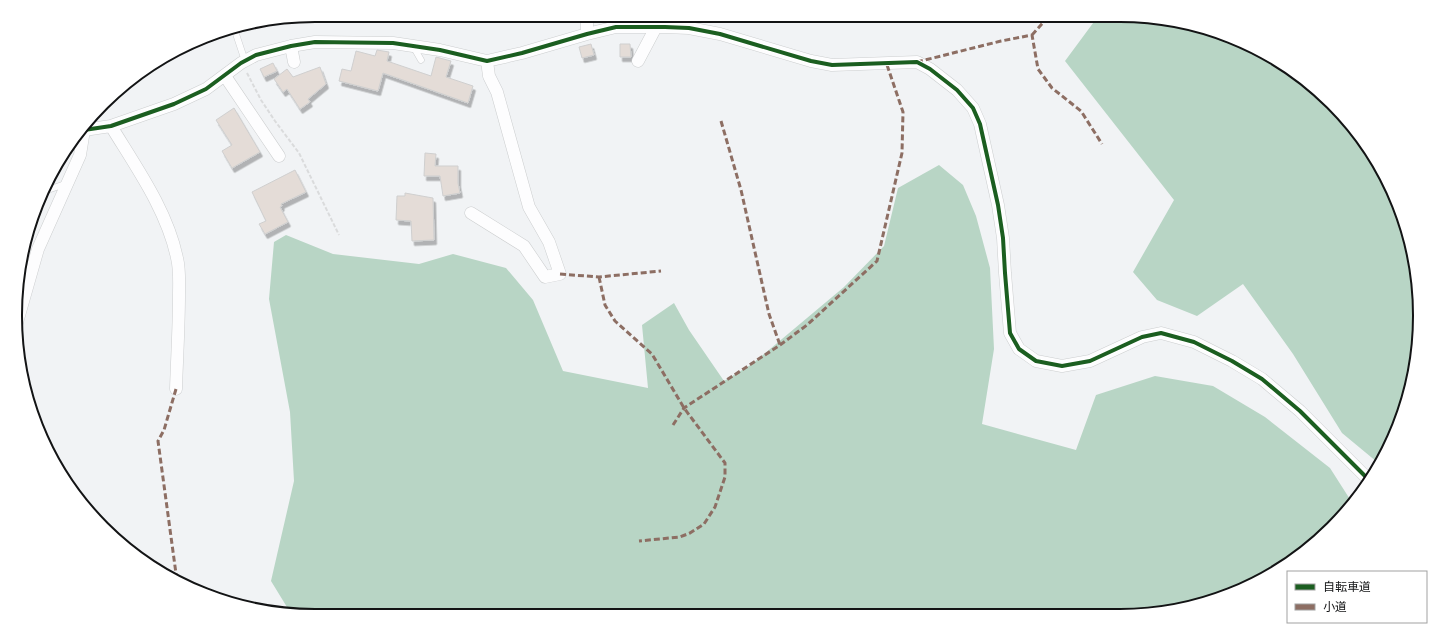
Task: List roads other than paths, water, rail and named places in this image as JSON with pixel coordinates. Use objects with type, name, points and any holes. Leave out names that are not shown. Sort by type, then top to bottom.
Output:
[{"type":"street","points":[[587,22],[587,34]]},
{"type":"street","points":[[89,129],[111,126],[174,104],[206,89],[243,62],[256,55],[291,46],[315,42],[393,43],[440,50],[487,61],[616,27],[665,26],[689,28],[720,34],[811,61],[832,65],[917,62],[930,69],[961,94],[973,108],[980,124],[998,205],[1003,238],[1010,333],[1019,349],[1036,361],[1062,366],[1090,361],[1142,337],[1161,332],[1194,342],[1232,360],[1262,379],[1300,411],[1365,476]]},
{"type":"street","points":[[638,61],[656,27]]},
{"type":"street","points":[[291,46],[294,62]]},
{"type":"street","points":[[471,213],[524,246],[545,277],[560,274],[549,242],[529,207],[499,98],[489,76],[487,61]]},
{"type":"street","points":[[225,76],[279,156]]},
{"type":"street","points":[[111,126],[142,176],[164,217],[177,257],[179,269],[179,317],[176,389]]},
{"type":"street","points":[[23,293],[38,248],[80,155],[83,137]]},
{"type":"lane","points":[[235,33],[243,62]]},
{"type":"lane","points":[[413,46],[421,60]]},
{"type":"lane","points":[[50,190],[67,184]]}]
